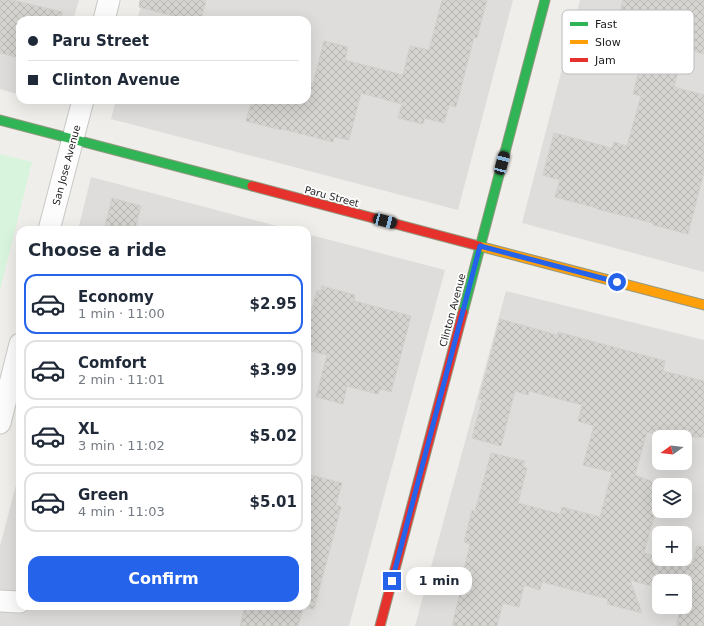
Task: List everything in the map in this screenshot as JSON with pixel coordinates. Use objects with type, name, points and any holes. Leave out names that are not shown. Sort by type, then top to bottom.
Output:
[{"type":"street","points":[[105,16],[109,0]]},
{"type":"street","name":"Clinton Avenue","points":[[380,626],[545,0]]},
{"type":"street","name":"San Jose Avenue","points":[[50,226],[82,104]]},
{"type":"street","name":"Paru Street","points":[[0,120],[704,305]]},
{"type":"street","points":[[0,423],[16,360]]},
{"type":"street","points":[[0,600],[16,602]]},
{"type":"shaded area","points":[[0,0],[79,0],[74,16],[16,16],[16,94],[0,89]]},
{"type":"shaded area","points":[[143,0],[513,0],[458,210],[111,119],[115,104],[311,104],[311,16],[138,16]]},
{"type":"shaded area","points":[[580,0],[704,0],[704,272],[522,223],[562,69],[562,74],[694,74],[694,10],[577,10]]},
{"type":"shaded area","points":[[91,177],[277,226],[79,226]]},
{"type":"shaded area","points":[[311,235],[445,270],[349,626],[0,626],[0,546],[16,485],[16,610],[311,610]]},
{"type":"shaded area","points":[[506,291],[704,340],[704,626],[415,626]]},
{"type":"green space","points":[[0,154],[32,162],[0,290]]},
{"type":"building","points":[[0,0],[12,0],[62,12],[62,16],[16,16],[16,57],[0,53]]},
{"type":"building","points":[[140,0],[206,0],[202,16],[174,16],[139,7]]},
{"type":"building","points":[[442,0],[487,0],[477,38],[474,37],[456,107],[449,105],[444,123],[425,118],[423,124],[398,118],[402,104],[361,93],[349,140],[334,137],[333,142],[246,121],[251,104],[311,104],[311,84],[313,84],[324,41],[348,47],[345,60],[403,75],[410,46],[429,50]]},
{"type":"building","points":[[623,0],[704,0],[704,54],[694,52],[694,10],[620,10]]},
{"type":"building","points":[[638,74],[677,74],[674,87],[704,95],[704,172],[688,234],[653,225],[653,223],[555,197],[560,180],[543,175],[554,133],[612,148],[614,142],[627,146],[641,96],[633,94]]},
{"type":"building","points":[[112,198],[141,206],[136,226],[105,226]]},
{"type":"building","points":[[322,286],[355,295],[354,301],[411,316],[391,392],[380,389],[378,394],[347,386],[343,404],[316,397],[327,355],[311,351],[311,313],[317,290],[321,292]]},
{"type":"building","points":[[500,319],[557,335],[558,332],[665,361],[663,371],[704,381],[704,437],[692,437],[692,430],[652,430],[652,433],[647,432],[635,475],[652,482],[652,518],[654,518],[644,553],[652,555],[652,566],[692,566],[697,546],[704,547],[704,626],[676,626],[679,614],[692,614],[692,574],[652,574],[652,586],[630,580],[642,613],[607,604],[608,599],[542,582],[540,590],[524,585],[519,607],[503,603],[497,626],[452,626],[470,544],[464,542],[472,510],[475,511],[491,453],[525,461],[523,467],[527,468],[518,503],[560,514],[562,507],[600,517],[612,472],[583,465],[594,426],[578,421],[582,405],[529,391],[528,395],[515,391],[501,446],[472,438],[482,400],[479,399]]},
{"type":"building","points":[[311,475],[342,483],[336,505],[341,507],[314,609],[311,609]]},
{"type":"building","points":[[244,610],[303,610],[298,626],[240,626]]},
{"type":"traffic: fast","points":[[463,312],[545,0]]},
{"type":"traffic: fast","points":[[0,120],[252,186]]},
{"type":"traffic: slow","points":[[479,246],[704,305]]},
{"type":"traffic: jam","points":[[252,186],[479,246]]},
{"type":"traffic: jam","points":[[380,626],[463,312]]},
{"type":"route","points":[[392,581],[480,246],[617,282]]}]
